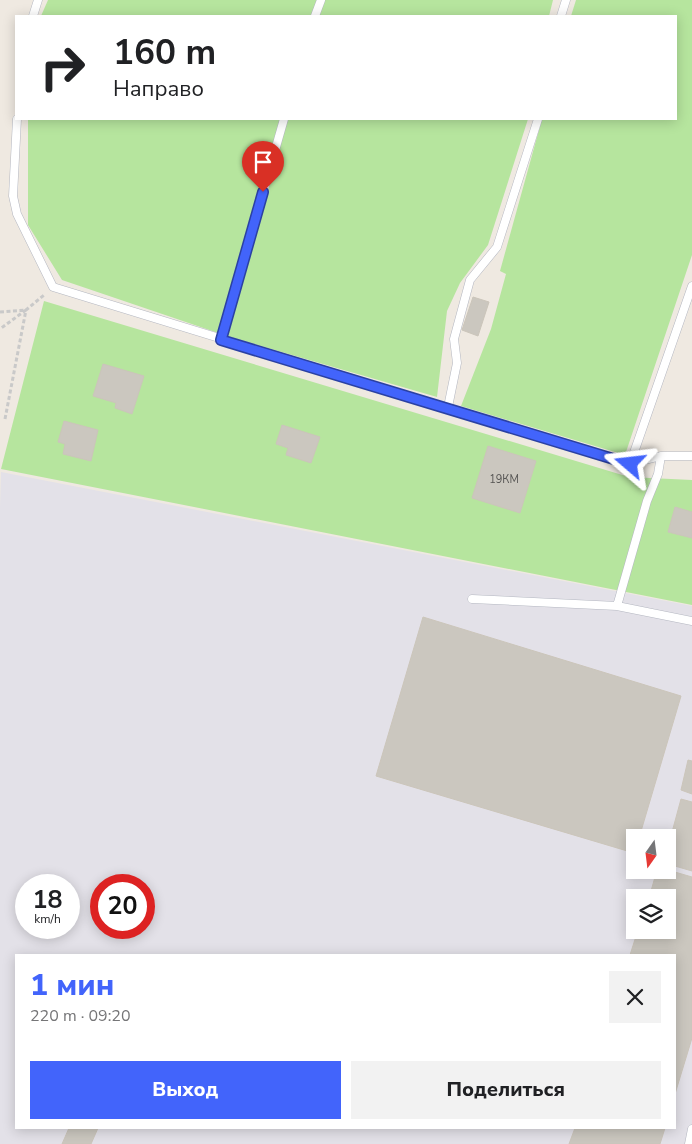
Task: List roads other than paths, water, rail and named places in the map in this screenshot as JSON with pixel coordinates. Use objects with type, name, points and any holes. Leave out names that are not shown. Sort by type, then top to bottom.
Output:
[{"type":"lane","points":[[33,15],[38,0]]},
{"type":"lane","points":[[315,15],[321,0]]},
{"type":"lane","points":[[561,15],[566,0]]},
{"type":"lane","points":[[17,120],[13,196],[16,214],[53,287],[630,464],[661,456],[692,456]]},
{"type":"lane","points":[[221,340],[284,120]]},
{"type":"lane","points":[[448,407],[457,363],[454,339],[470,280],[497,246],[538,120]]},
{"type":"lane","points":[[630,464],[692,286]]},
{"type":"lane","points":[[617,606],[647,501],[658,474],[661,456]]},
{"type":"lane","points":[[472,599],[617,606],[692,621]]},
{"type":"lane","points":[[689,1144],[692,1129]]}]
